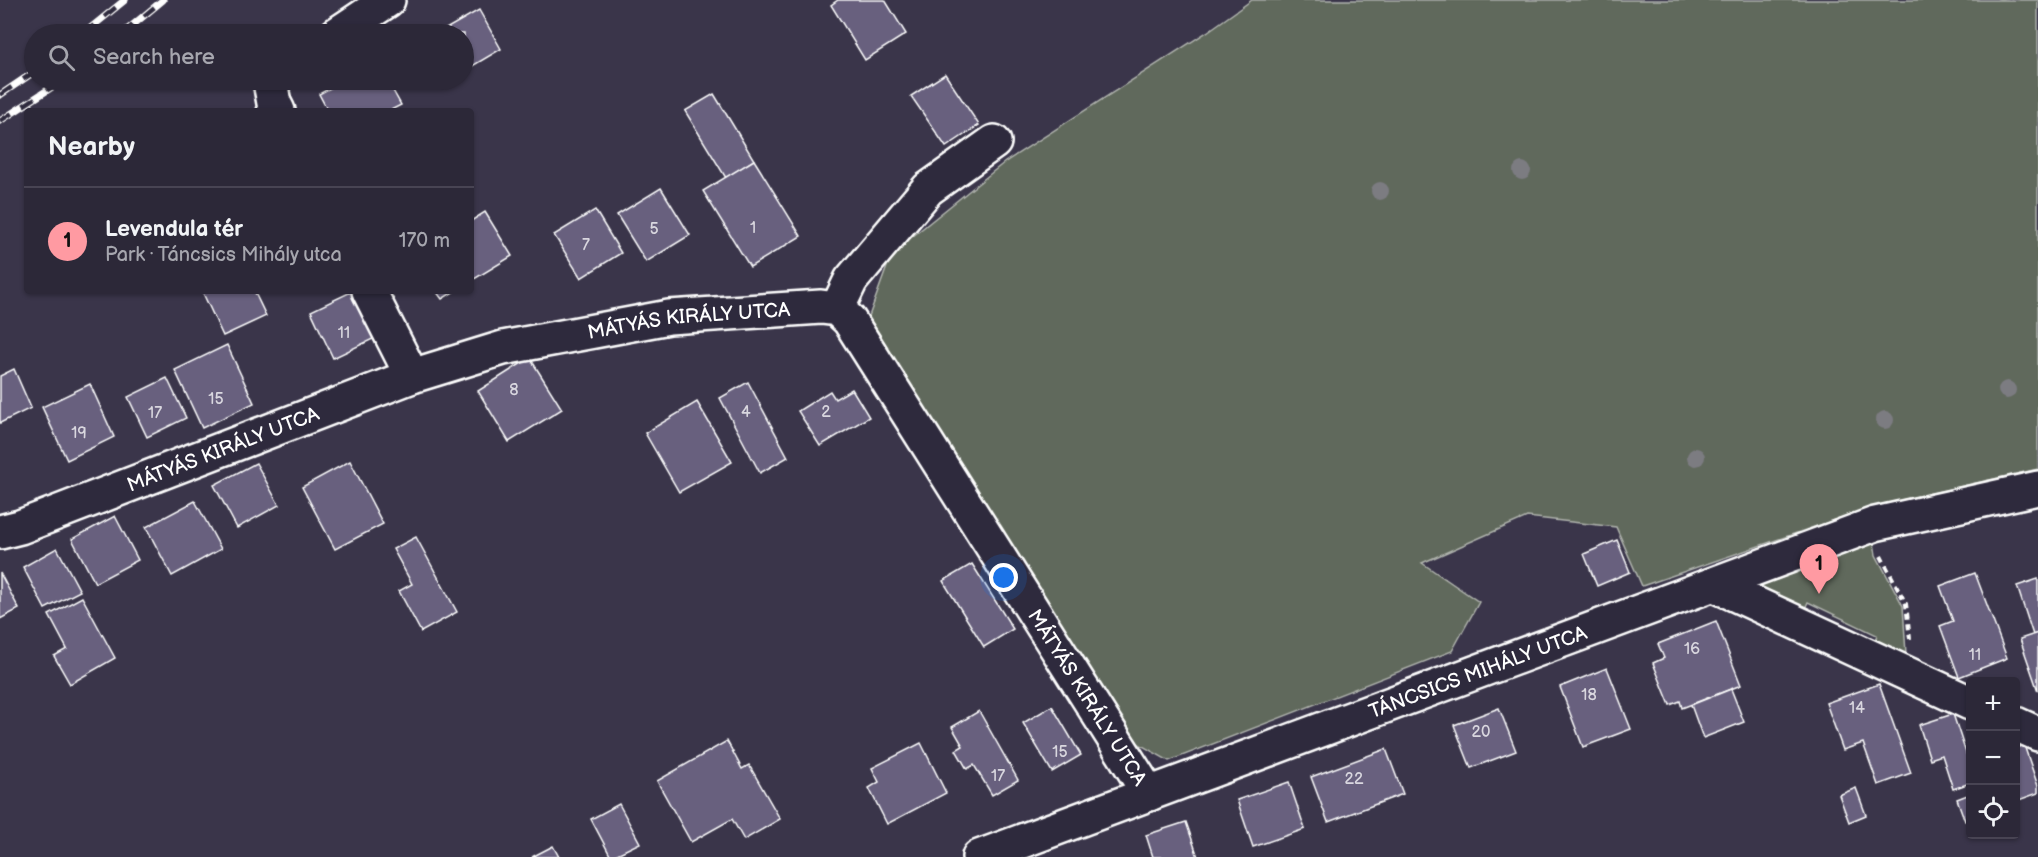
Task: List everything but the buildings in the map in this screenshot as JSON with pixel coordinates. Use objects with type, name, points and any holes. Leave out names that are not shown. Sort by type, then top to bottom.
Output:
[{"type":"street","points":[[352,24],[388,0]]},
{"type":"street","points":[[272,90],[276,108]]},
{"type":"street","points":[[837,309],[851,280],[928,189],[994,142]]},
{"type":"street","points":[[371,294],[412,376]]},
{"type":"street","name":"MÁTYÁS KIRÁLY UTCA","points":[[0,532],[20,527],[412,376],[503,348],[669,317],[821,307],[837,309],[849,320],[1149,794]]},
{"type":"street","name":"TÁNCSICS MIHÁLY UTCA","points":[[979,857],[1875,524],[2038,488]]},
{"type":"street","points":[[1714,585],[1966,701]]},
{"type":"street","points":[[2020,726],[2038,734]]},
{"type":"path","points":[[1875,524],[1880,554],[1906,604],[1910,637],[1910,675]]},
{"type":"green space","points":[[1252,0],[2038,0],[2038,469],[1875,506],[1642,586],[1616,527],[1527,517],[1422,563],[1479,602],[1452,651],[1169,761],[1125,736],[864,330],[892,253],[1005,162],[1207,32]]},
{"type":"green space","points":[[1872,530],[1876,555],[1903,606],[1907,670],[1869,653],[1877,635],[1808,602],[1799,621],[1726,586]]},
{"type":"railway","points":[[95,24],[125,0]]},
{"type":"railway","points":[[134,24],[163,0]]},
{"type":"railway","points":[[0,95],[24,79]]},
{"type":"railway","points":[[0,121],[48,90]]},
{"type":"place","name":"Levendula tér","points":[[1819,594]]}]
